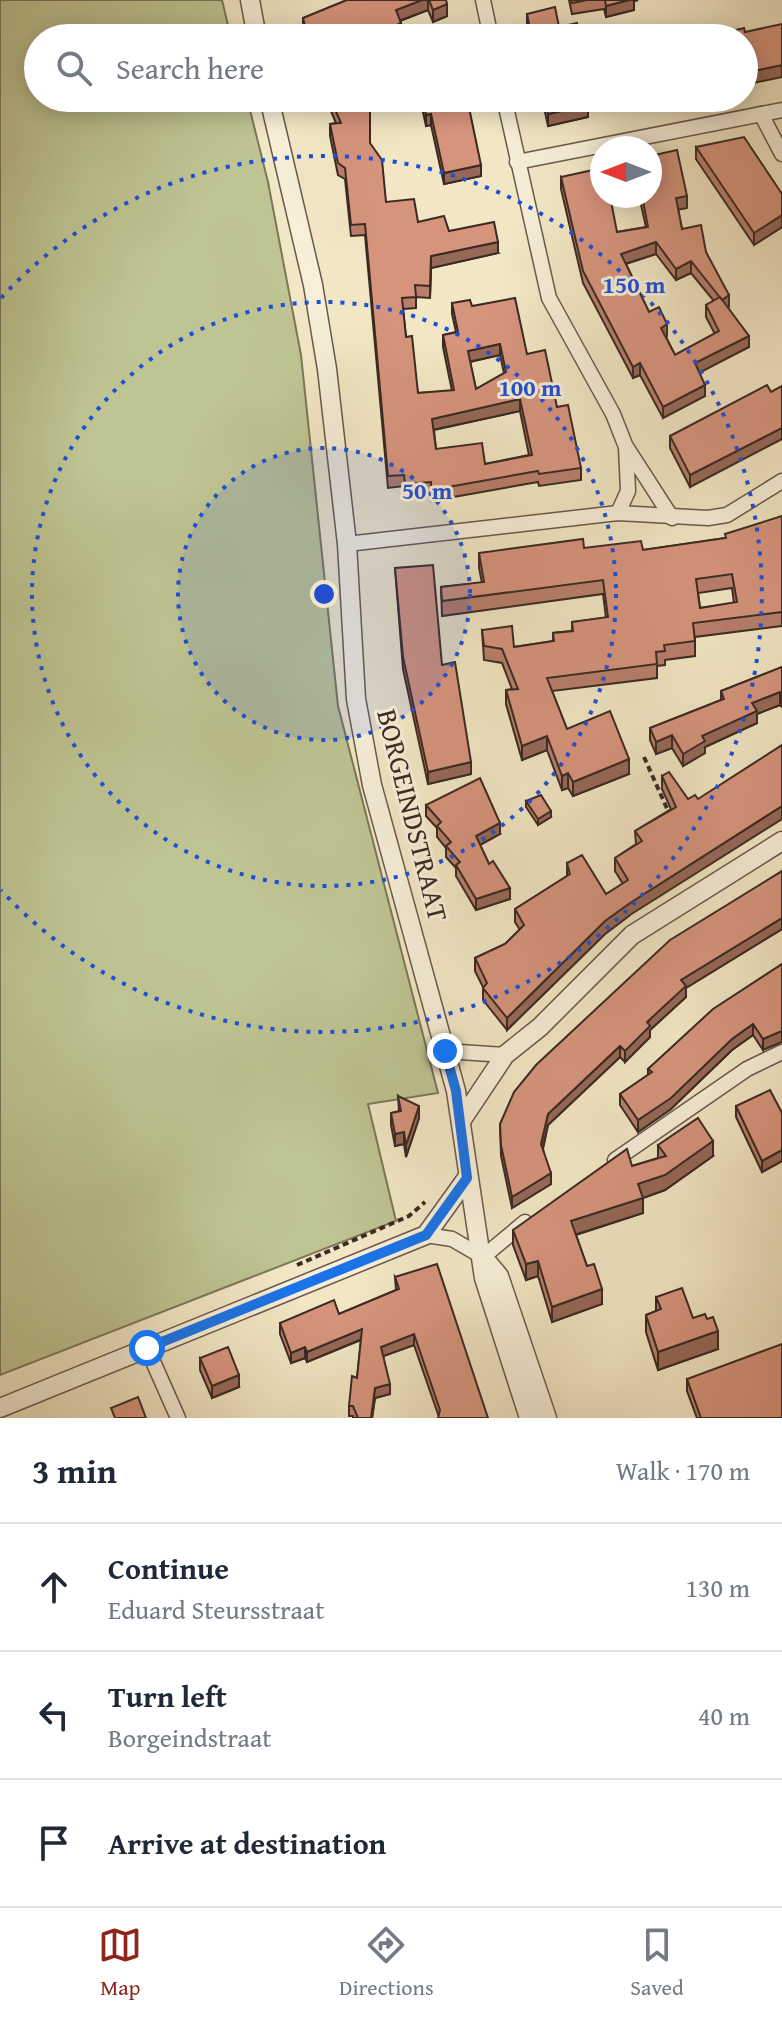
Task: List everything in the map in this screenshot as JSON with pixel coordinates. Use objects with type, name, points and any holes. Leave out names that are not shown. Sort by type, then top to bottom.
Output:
[{"type":"street","points":[[250,0],[254,24]]},
{"type":"street","points":[[483,0],[488,24]]},
{"type":"street","points":[[517,162],[782,110]]},
{"type":"street","name":"BORGEINDSTRAAT","points":[[272,112],[313,285],[327,369],[347,544],[356,699],[372,785],[445,1051],[461,1121],[484,1278],[529,1418]]},
{"type":"street","points":[[507,112],[549,298],[613,414],[626,447],[644,470],[672,518]]},
{"type":"street","points":[[761,114],[782,154]]},
{"type":"street","points":[[618,513],[628,491],[626,447]]},
{"type":"street","points":[[347,544],[618,513],[672,518],[727,515],[782,481]]},
{"type":"street","points":[[461,1121],[505,1055],[540,1027],[632,935],[782,841]]},
{"type":"street","points":[[445,1051],[505,1055]]},
{"type":"street","points":[[605,1167],[747,1069],[782,1052]]},
{"type":"street","points":[[426,1235],[467,1178]]},
{"type":"street","points":[[483,1257],[532,1217]]},
{"type":"street","points":[[0,1408],[426,1235],[452,1239],[483,1257],[499,1276],[547,1418]]},
{"type":"street","points":[[147,1348],[178,1418]]},
{"type":"path","points":[[644,757],[674,822]]},
{"type":"green space","points":[[0,0],[222,0],[228,24],[24,24],[24,112],[250,112],[268,182],[301,355],[338,706],[438,1093],[368,1104],[396,1221],[0,1375]]},
{"type":"building","points":[[347,0],[422,0],[396,10],[399,24],[304,24],[303,18]]},
{"type":"building","points":[[429,0],[446,0],[447,4],[433,10]]},
{"type":"building","points":[[605,0],[629,0],[606,6]]},
{"type":"building","points":[[555,7],[558,24],[529,24],[527,14]]},
{"type":"building","points":[[782,24],[782,65],[758,70],[758,29]]},
{"type":"building","points":[[336,112],[370,112],[370,143],[382,160],[386,202],[414,199],[418,222],[444,216],[449,231],[494,222],[498,242],[431,256],[430,286],[415,285],[416,297],[402,298],[406,337],[412,336],[418,393],[454,390],[443,335],[458,332],[452,303],[470,300],[472,306],[515,298],[527,354],[545,350],[557,407],[568,405],[581,468],[539,474],[538,471],[431,490],[431,482],[405,484],[404,475],[388,476],[365,224],[351,225],[345,168],[338,163],[330,124],[341,123]],"holes":[[[500,344],[506,372],[476,389],[468,351]],[[520,399],[532,455],[485,464],[482,443],[436,449],[432,419]]]},
{"type":"building","points":[[425,112],[470,112],[481,165],[444,173],[431,114],[426,115]]},
{"type":"building","points":[[744,137],[782,194],[782,215],[754,233],[696,147]]},
{"type":"building","points":[[677,150],[687,196],[676,198],[682,229],[701,225],[706,252],[729,295],[722,300],[749,336],[695,363],[705,385],[663,407],[640,363],[633,367],[583,271],[561,177],[590,171],[590,208],[612,208],[617,232],[648,227],[644,208],[662,208],[662,153]],"holes":[[[656,242],[676,269],[691,261],[720,297],[706,305],[719,331],[675,355],[661,328],[667,324],[659,307],[649,312],[621,254]]]},
{"type":"building","points":[[767,385],[771,392],[782,386],[782,428],[690,475],[670,436]]},
{"type":"building","points":[[782,516],[782,612],[693,623],[695,641],[664,645],[665,651],[656,652],[657,664],[547,678],[567,729],[610,711],[629,759],[573,782],[568,773],[562,776],[547,736],[522,746],[506,690],[518,689],[502,649],[484,646],[482,630],[512,626],[514,647],[554,641],[553,633],[573,631],[572,622],[608,617],[603,580],[442,601],[441,587],[484,582],[479,553],[583,539],[584,548],[641,541],[643,550],[726,538],[725,534]],"holes":[[[732,574],[737,602],[700,608],[696,579]]]},
{"type":"building","points":[[433,565],[442,665],[455,662],[471,762],[428,772],[403,657],[395,568]]},
{"type":"building","points":[[782,667],[782,695],[780,692],[752,703],[757,711],[702,736],[705,741],[683,754],[672,735],[656,742],[650,728],[724,699],[721,691]]},
{"type":"building","points":[[782,745],[782,806],[605,921],[507,1018],[483,988],[487,983],[475,958],[505,944],[524,925],[515,909],[570,874],[567,863],[582,855],[606,894],[628,880],[615,858],[642,841],[635,831],[676,807],[662,776],[669,772],[688,799],[695,795],[698,799]]},
{"type":"building","points":[[480,778],[500,823],[476,836],[489,864],[493,861],[510,888],[476,899],[456,865],[460,862],[446,846],[451,842],[437,826],[441,822],[426,805]]},
{"type":"building","points":[[541,795],[551,811],[538,819],[526,801]]},
{"type":"building","points":[[782,871],[782,918],[681,980],[686,986],[647,1022],[650,1026],[625,1051],[620,1046],[548,1114],[541,1144],[551,1173],[512,1197],[501,1145],[500,1124],[514,1092],[536,1065],[670,940]]},
{"type":"building","points":[[782,964],[782,1031],[763,1039],[753,1024],[732,1039],[671,1098],[638,1120],[620,1094],[652,1072],[648,1069],[713,1009]]},
{"type":"building","points":[[770,1090],[782,1113],[782,1150],[762,1161],[736,1106]]},
{"type":"building","points":[[398,1096],[419,1106],[406,1145],[404,1132],[395,1134],[391,1113],[401,1111]]},
{"type":"building","points":[[698,1118],[713,1141],[665,1175],[638,1184],[643,1198],[571,1221],[587,1266],[594,1264],[602,1289],[552,1307],[538,1261],[526,1264],[513,1230],[627,1149],[632,1166],[666,1156],[658,1145]]},
{"type":"building","points":[[437,1264],[488,1418],[438,1418],[440,1410],[414,1334],[381,1347],[390,1384],[375,1388],[371,1418],[358,1418],[353,1406],[349,1406],[352,1376],[357,1378],[362,1329],[307,1352],[305,1347],[291,1353],[280,1323],[334,1300],[339,1314],[399,1289],[395,1277]]},
{"type":"building","points":[[682,1288],[693,1318],[705,1314],[707,1319],[713,1317],[718,1331],[658,1352],[646,1315],[661,1309],[656,1297]]},
{"type":"building","points":[[782,1344],[782,1418],[701,1418],[687,1379]]},
{"type":"building","points":[[228,1347],[239,1375],[212,1386],[200,1358]]},
{"type":"building","points":[[138,1397],[146,1418],[115,1418],[111,1408]]},
{"type":"route","points":[[147,1348],[312,1278],[426,1235],[467,1178],[456,1091],[445,1051]]}]
